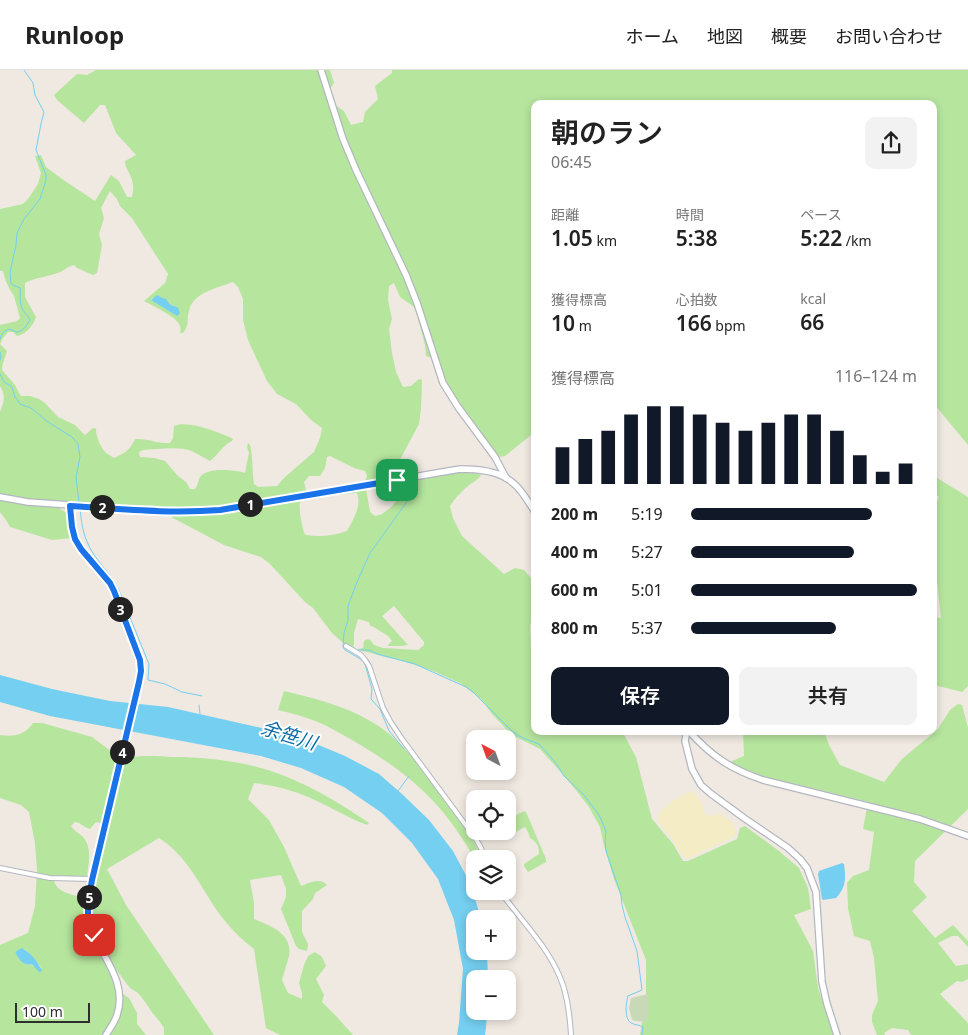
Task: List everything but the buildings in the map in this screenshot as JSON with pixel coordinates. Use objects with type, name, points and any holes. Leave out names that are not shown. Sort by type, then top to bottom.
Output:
[{"type":"street","points":[[321,70],[343,139],[417,302],[443,384],[495,457],[506,478],[515,486],[531,507]]},
{"type":"street","points":[[0,498],[70,506],[197,512],[220,510],[460,470],[485,471],[506,478]]},
{"type":"street","points":[[70,506],[75,539],[81,549],[110,583],[141,666],[139,685],[88,902],[88,916],[94,935],[118,981],[120,998],[117,1014],[106,1035]]},
{"type":"street","points":[[346,646],[361,655],[369,666],[383,708],[390,721],[476,839],[482,850]]},
{"type":"street","points":[[686,735],[685,741],[692,769],[701,785],[737,813],[788,848],[807,868],[816,892],[822,982],[837,1035]]},
{"type":"street","points":[[692,735],[711,754],[728,766],[745,774],[920,819],[968,836]]},
{"type":"street","points":[[0,868],[50,878],[92,880]]},
{"type":"street","points":[[507,900],[544,949],[556,969],[568,1007],[571,1035]]},
{"type":"green space","points":[[96,70],[330,70],[334,83],[329,90],[336,106],[344,111],[351,125],[363,122],[365,112],[378,99],[375,86],[392,73],[392,70],[968,70],[968,445],[937,408],[937,100],[531,100],[531,435],[505,456],[500,457],[495,452],[483,447],[439,382],[432,358],[426,356],[425,345],[414,307],[400,297],[394,283],[389,286],[388,300],[392,319],[389,329],[392,353],[396,372],[403,387],[411,386],[419,379],[422,380],[419,424],[394,474],[365,481],[367,476],[365,471],[354,468],[330,456],[327,457],[325,468],[320,476],[309,476],[304,482],[306,490],[300,505],[304,533],[306,535],[332,535],[347,531],[356,513],[358,503],[357,493],[334,495],[366,489],[370,512],[375,516],[383,513],[395,503],[402,491],[402,483],[453,473],[463,472],[481,475],[450,506],[453,518],[462,536],[504,574],[515,568],[524,570],[531,578],[531,735],[624,735],[636,757],[652,819],[673,844],[683,861],[688,861],[737,839],[740,828],[745,826],[799,868],[808,888],[811,909],[794,915],[813,951],[818,988],[834,1035],[640,1035],[646,998],[646,960],[614,879],[600,827],[589,807],[540,749],[516,737],[516,730],[507,730],[481,699],[460,683],[406,662],[358,649],[363,648],[364,641],[367,639],[374,645],[383,648],[418,650],[424,645],[424,642],[394,606],[382,616],[408,645],[388,646],[392,641],[388,636],[370,626],[369,622],[358,619],[354,633],[354,644],[351,648],[332,633],[313,608],[261,557],[224,545],[173,518],[166,511],[57,502],[57,507],[67,513],[71,538],[52,540],[10,527],[0,512],[0,412],[4,399],[0,386],[0,344],[0,325],[17,321],[20,318],[14,296],[3,271],[0,271],[0,209],[23,204],[28,199],[38,184],[41,173],[35,156],[41,155],[46,167],[95,201],[111,175],[119,181],[127,197],[132,197],[133,188],[133,182],[125,161],[136,155],[116,133],[105,105],[100,105],[84,123],[57,100],[54,95],[77,74],[87,75]],"holes":[[[110,191],[120,206],[132,218],[168,274],[165,283],[144,301],[177,321],[181,328],[180,333],[183,333],[187,325],[191,305],[195,299],[233,282],[238,287],[243,299],[243,320],[248,340],[267,381],[277,394],[296,404],[311,420],[322,428],[320,438],[314,452],[277,486],[258,487],[254,484],[251,450],[248,443],[249,453],[245,473],[228,470],[209,472],[200,477],[195,489],[190,489],[186,482],[165,461],[140,457],[139,452],[168,448],[187,449],[210,461],[233,439],[204,428],[180,425],[174,426],[173,438],[170,443],[135,439],[127,451],[114,458],[102,448],[96,429],[93,428],[85,435],[75,425],[58,417],[39,399],[21,396],[15,385],[2,370],[7,351],[0,344],[8,332],[13,332],[17,336],[23,333],[29,329],[35,320],[36,317],[25,297],[25,283],[33,279],[56,274],[74,265],[93,275],[97,273],[102,245],[99,234],[104,218],[101,208]],[[159,296],[175,306],[177,316],[151,299]]]},
{"type":"green space","points":[[937,478],[968,497],[968,686],[962,692],[937,686],[937,617],[941,618],[937,581],[937,502],[939,497],[937,495]]},
{"type":"green space","points":[[284,691],[332,704],[377,725],[391,735],[424,772],[466,831],[466,840],[472,840],[478,850],[469,850],[441,809],[416,785],[386,761],[327,726],[278,710]]},
{"type":"green space","points":[[958,704],[962,705],[968,728],[968,809],[915,861],[914,882],[927,897],[912,911],[935,938],[953,925],[968,941],[968,947],[958,936],[952,936],[938,943],[956,966],[968,964],[968,979],[962,982],[957,981],[940,994],[968,1023],[968,1035],[911,1035],[908,1030],[892,1028],[884,1033],[885,1035],[877,1035],[872,1022],[872,1015],[878,1001],[874,958],[870,941],[854,936],[848,908],[847,883],[853,876],[869,870],[874,832],[863,829],[868,802],[757,776],[730,762],[744,756],[743,735],[825,735],[840,765],[884,782],[902,759],[931,735],[937,735],[937,730],[950,710]]},
{"type":"green space","points":[[33,723],[42,723],[92,737],[112,752],[116,759],[108,804],[114,803],[125,758],[149,756],[204,758],[269,770],[299,782],[328,797],[369,823],[367,825],[311,798],[273,786],[254,783],[248,799],[269,820],[284,847],[301,886],[318,881],[327,885],[315,893],[313,899],[302,911],[302,932],[308,944],[307,951],[296,946],[281,909],[286,897],[286,889],[281,875],[250,880],[254,903],[254,919],[274,928],[288,942],[289,956],[282,980],[288,993],[302,999],[299,983],[308,956],[315,952],[322,957],[326,966],[316,979],[324,995],[322,1002],[353,1035],[280,1035],[266,1028],[254,949],[236,934],[225,921],[179,854],[159,838],[107,869],[126,905],[214,1035],[164,1035],[164,1028],[160,1022],[138,993],[130,988],[115,968],[110,969],[117,990],[129,998],[137,1013],[137,1024],[146,1035],[0,1035],[0,945],[28,933],[35,906],[37,870],[35,843],[29,812],[21,805],[0,798],[0,735],[10,736],[23,733]],"holes":[[[75,822],[90,829],[96,822],[100,823],[104,836],[90,898],[62,891],[55,883],[54,877],[87,878],[88,846],[83,837],[71,826]],[[25,949],[38,963],[41,968],[20,960],[15,952]]]},
{"type":"green space","points":[[524,811],[526,812],[546,859],[546,862],[528,872],[524,864],[539,854],[539,849],[537,844],[530,838],[525,827],[516,832],[516,815]]},
{"type":"green space","points":[[648,994],[649,1012],[647,1022],[632,1020],[629,1008],[631,998]]},
{"type":"sand","points":[[692,791],[700,800],[704,812],[709,817],[718,813],[725,817],[733,823],[736,833],[732,838],[687,859],[681,854],[658,821],[658,814],[682,795]]},
{"type":"water","points":[[157,295],[177,307],[180,313],[177,316],[151,300]]},
{"type":"water","points":[[0,675],[52,689],[110,701],[168,707],[266,729],[309,741],[345,756],[379,774],[429,820],[453,851],[466,876],[466,900],[475,900],[478,910],[466,910],[466,960],[487,960],[488,970],[466,970],[466,1020],[486,1020],[485,1035],[457,1035],[463,969],[454,920],[438,879],[412,843],[382,813],[344,787],[301,768],[261,756],[50,716],[0,702]]},
{"type":"water","points":[[842,863],[844,864],[845,878],[842,890],[836,898],[823,900],[819,871]]},
{"type":"water","points":[[22,948],[34,958],[42,971],[38,971],[33,965],[24,963],[19,959],[15,952]]},
{"type":"waterway","points":[[0,339],[3,333],[9,329],[16,332],[20,331],[30,320],[20,301],[20,288],[11,284],[10,272],[17,233],[24,219],[40,199],[46,180],[46,175],[36,150],[44,112],[35,95],[33,83],[24,70]]},
{"type":"waterway","points":[[0,352],[0,360]]},
{"type":"waterway","points":[[0,374],[4,382],[12,387],[15,397],[20,404],[31,408],[48,422],[72,437],[78,444],[80,457],[76,477],[79,503]]},
{"type":"waterway","points":[[404,749],[389,731],[380,709],[371,699],[372,689],[365,664],[343,647],[344,633],[348,620],[348,606],[370,553],[414,492]]},
{"type":"waterway","points":[[80,507],[87,541],[95,557],[118,588],[149,664],[148,680],[165,684],[182,692],[202,696]]},
{"type":"waterway","points":[[355,650],[369,650],[415,664],[466,687],[513,732],[539,744],[555,762],[564,776],[584,795],[599,815],[606,831],[606,851],[637,951],[642,990],[628,996],[626,1014],[631,1023],[643,1027],[642,1035]]},
{"type":"waterway","points":[[199,705],[200,714]]},
{"type":"waterway","points":[[398,791],[409,776]]},
{"type":"route","points":[[94,935],[88,916],[88,902],[139,682],[141,666],[138,653],[110,583],[81,549],[75,539],[70,506],[197,512],[220,510],[397,480]]},
{"type":"water label","name":"余笹川","points":[[289,735]]}]
